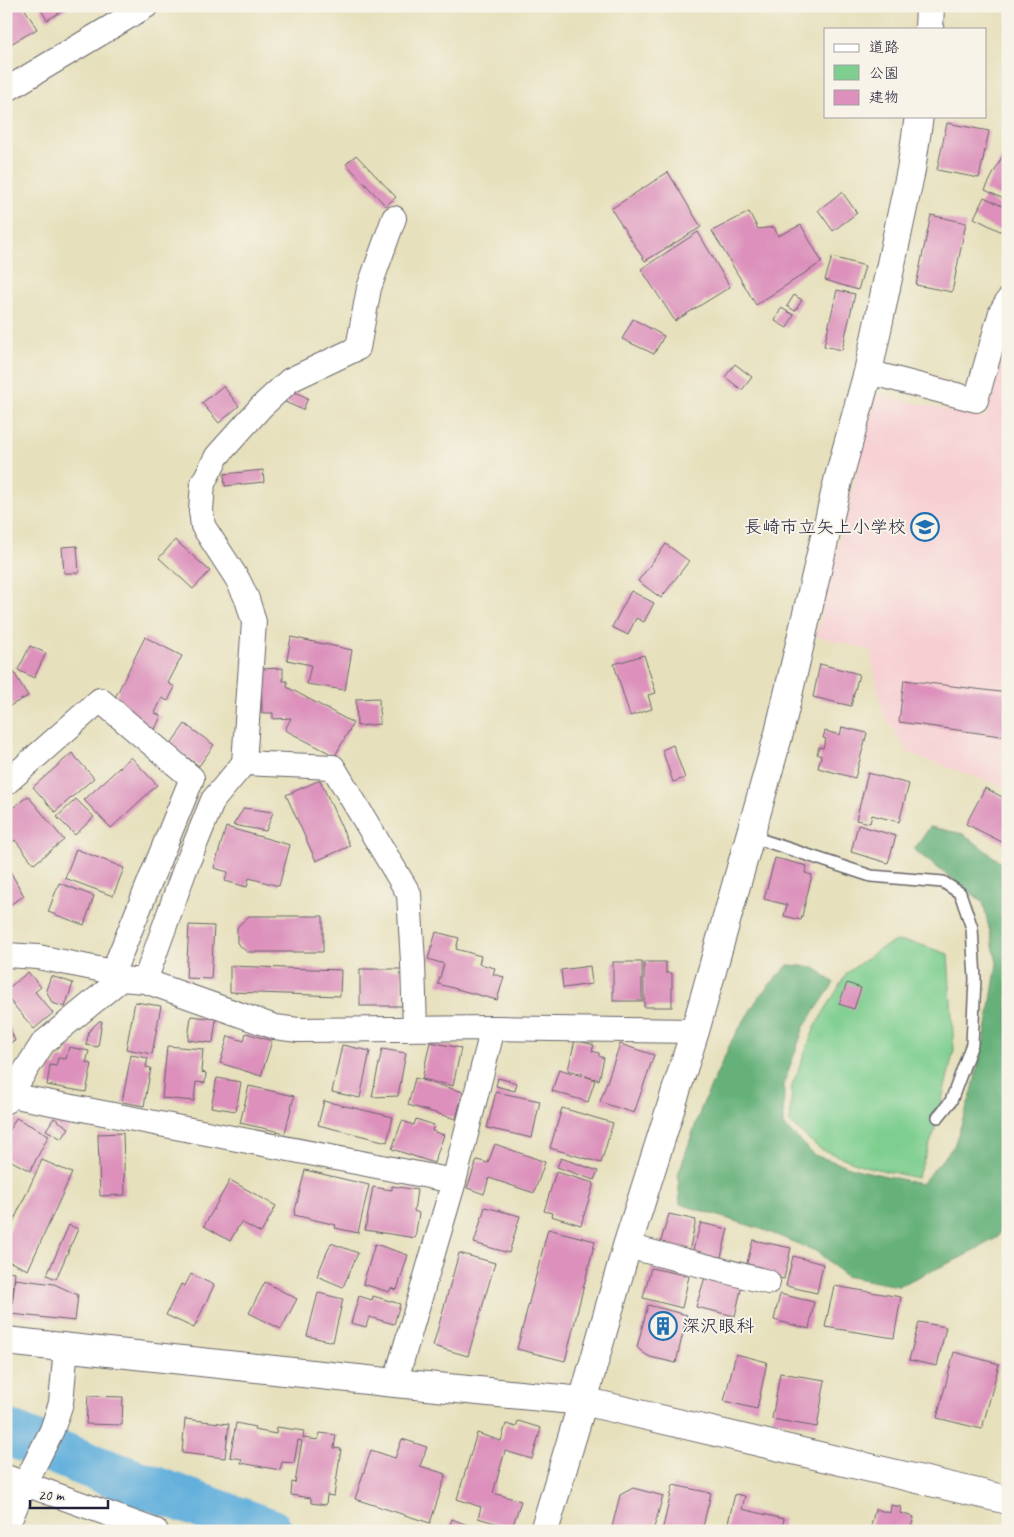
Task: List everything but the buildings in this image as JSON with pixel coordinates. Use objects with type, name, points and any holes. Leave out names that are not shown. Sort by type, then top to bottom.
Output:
[{"type":"street","points":[[6,90],[146,6]]},
{"type":"street","points":[[929,28],[930,6]]},
{"type":"street","points":[[544,1531],[627,1246],[696,1031],[779,733],[839,477],[868,372],[911,170],[919,118]]},
{"type":"street","points":[[145,981],[213,800],[244,763],[254,622],[247,599],[238,580],[203,526],[201,511],[203,483],[217,456],[261,408],[290,380],[358,348],[370,288],[394,218]]},
{"type":"street","points":[[868,372],[976,400],[1000,312],[1008,300]]},
{"type":"street","points":[[6,783],[100,700],[192,778],[117,976],[43,1043],[8,1098],[454,1181]]},
{"type":"street","points":[[244,763],[333,767],[409,894],[415,1028]]},
{"type":"street","points":[[6,956],[38,957],[145,981],[275,1027],[298,1030],[493,1028],[696,1031]]},
{"type":"street","points":[[395,1383],[454,1181],[493,1028]]},
{"type":"street","points":[[627,1246],[768,1282]]},
{"type":"street","points":[[6,1341],[395,1383],[583,1401],[1008,1500]]},
{"type":"street","points":[[6,1529],[16,1480],[52,1430],[61,1404],[66,1346]]},
{"type":"street","points":[[16,1480],[156,1531]]},
{"type":"lane","points":[[750,836],[871,876],[943,882],[960,893],[972,928],[975,979],[972,1044],[951,1101],[938,1117]]},
{"type":"shaded area","name":"長崎市立矢上小学校","points":[[1008,333],[1008,788],[910,754],[883,713],[870,650],[816,636],[876,395],[986,418]]},
{"type":"green space","points":[[930,827],[964,834],[1008,868],[1008,1204],[998,1237],[960,1258],[898,1286],[845,1276],[818,1252],[764,1230],[680,1204],[678,1175],[702,1106],[732,1040],[760,995],[788,965],[814,967],[834,983],[804,1027],[784,1083],[783,1125],[814,1155],[856,1169],[921,1184],[954,1146],[972,1092],[987,1026],[997,963],[983,902],[914,850]]},
{"type":"green space","points":[[896,941],[918,944],[948,954],[954,1050],[934,1133],[917,1178],[864,1166],[820,1149],[790,1123],[792,1086],[815,1027],[847,973],[878,950]]},
{"type":"waterway","points":[[6,1432],[88,1465],[270,1531]]},
{"type":"place","name":"長崎市立矢上小学校","points":[[925,527]]},
{"type":"place","name":"深沢眼科","points":[[663,1326]]}]
